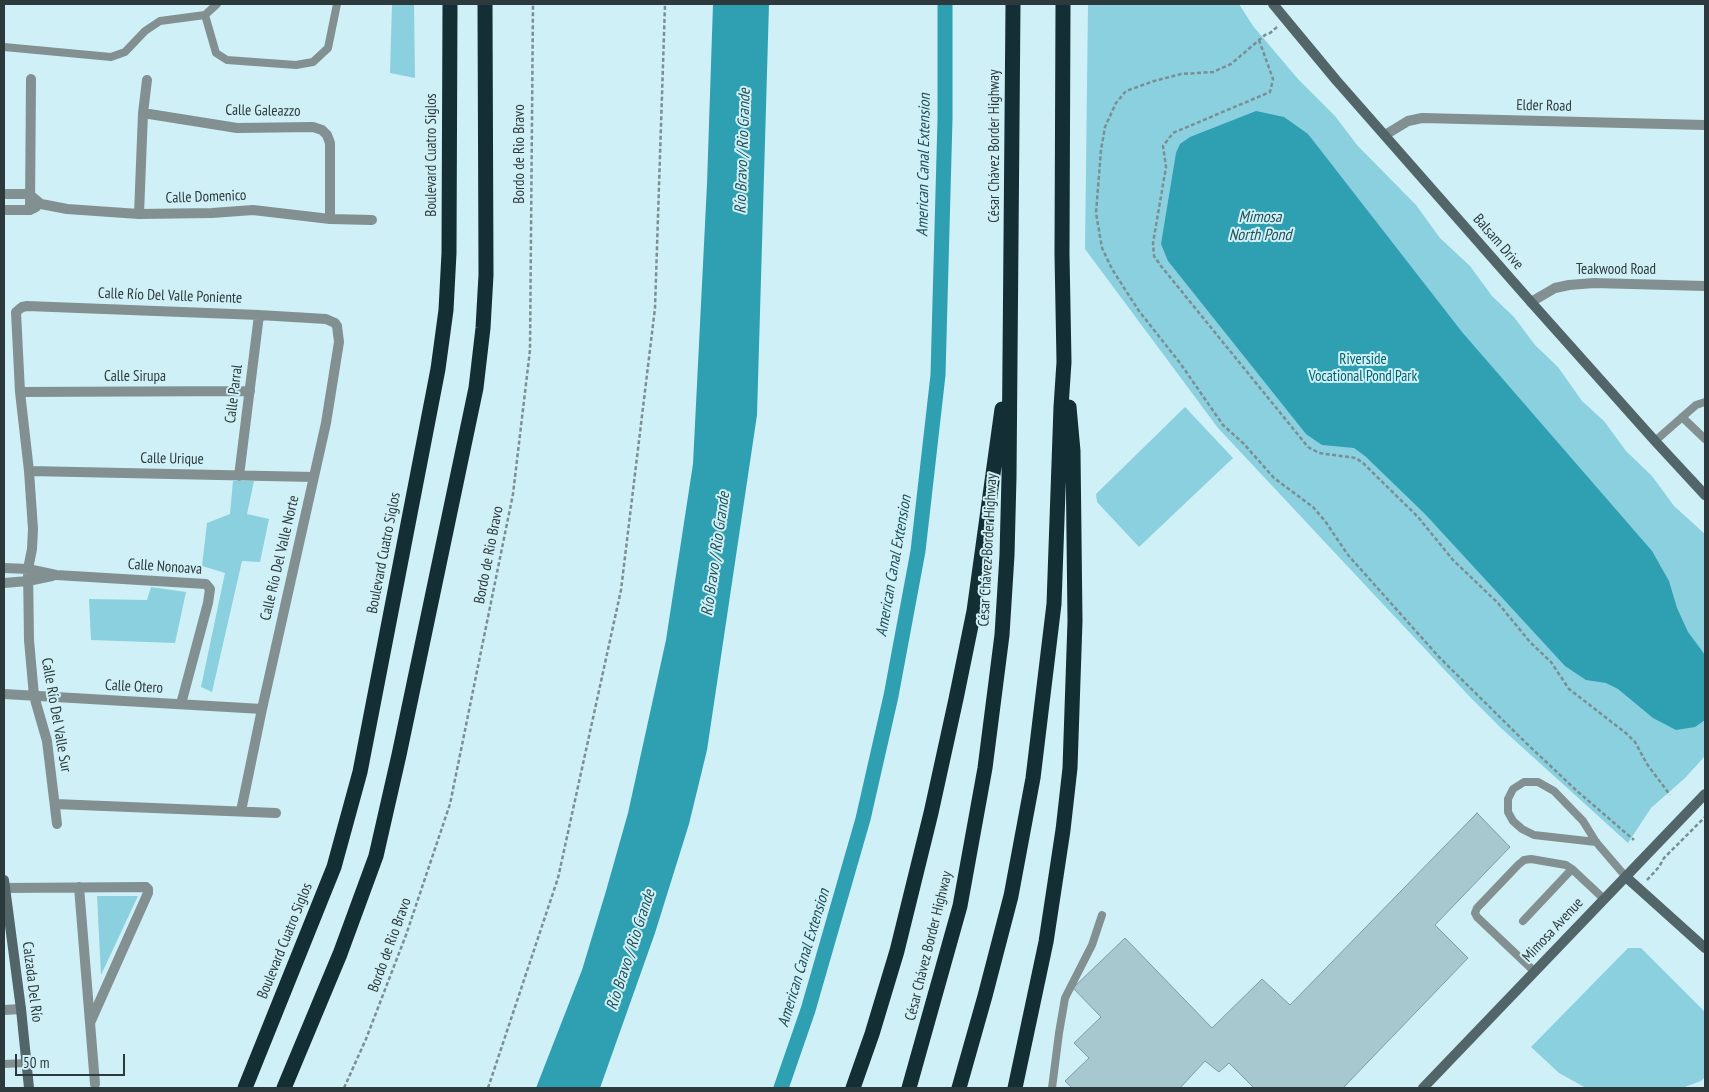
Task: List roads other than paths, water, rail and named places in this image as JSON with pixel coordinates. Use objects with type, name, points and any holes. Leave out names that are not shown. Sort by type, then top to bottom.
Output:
[{"type":"highway","name":"Boulevard Cuatro Siglos","points":[[245,1088],[334,867],[352,800],[362,762],[438,369],[446,310],[449,253],[450,4]]},
{"type":"highway","points":[[284,1088],[340,954],[376,856],[476,388],[483,328],[486,275],[485,4]]},
{"type":"highway","name":"César Chávez Border Highway","points":[[909,1088],[960,906],[986,768],[1002,635],[1007,555],[1011,333],[1013,4]]},
{"type":"highway","points":[[1016,1087],[1046,942],[1063,830],[1070,768],[1075,621],[1073,451],[1064,362],[1062,254],[1063,4]]},
{"type":"highway","points":[[853,1088],[872,1034],[897,951],[956,699],[974,610],[1011,333]]},
{"type":"highway","points":[[959,1088],[986,996],[1011,896],[1034,778],[1054,604],[1064,362]]},
{"type":"street","name":"Balsam Drive","points":[[1273,4],[1531,302],[1655,442],[1705,495]]},
{"type":"street","points":[[30,80],[30,210]]},
{"type":"street","points":[[139,214],[143,113],[147,80]]},
{"type":"street","name":"Calle Galeazzo","points":[[143,113],[237,128],[313,127],[322,130],[330,143],[330,219]]},
{"type":"street","name":"Elder Road","points":[[1386,135],[1408,121],[1422,118],[1705,125]]},
{"type":"street","points":[[4,194],[29,194]]},
{"type":"street","name":"Calle Domenico","points":[[29,194],[41,204],[67,209],[139,214],[212,213],[253,210],[330,219],[372,220]]},
{"type":"street","points":[[4,210],[30,210],[41,204]]},
{"type":"street","name":"Teakwood Road","points":[[1531,302],[1555,288],[1569,285],[1594,283],[1705,286]]},
{"type":"street","name":"Calle Río Del Valle Poniente","points":[[16,312],[22,307],[27,306],[259,315],[326,320]]},
{"type":"street","name":"Calle Río Del Valle Sur","points":[[16,312],[20,392],[33,529],[28,569],[29,640],[34,696],[47,741],[57,824]]},
{"type":"street","name":"Calle Parral","points":[[240,476],[259,315]]},
{"type":"street","name":"Calle Río Del Valle Norte","points":[[242,811],[262,709],[326,423],[339,342],[335,322],[326,320]]},
{"type":"street","name":"Calle Sirupa","points":[[20,392],[250,391]]},
{"type":"street","name":"Calle Urique","points":[[29,471],[314,477]]},
{"type":"street","name":"Calle Nonoava","points":[[4,568],[28,569],[56,575],[206,584],[210,591],[208,603],[181,704]]},
{"type":"street","name":"Calle Nonoava","points":[[4,583],[28,581],[56,575]]},
{"type":"street","name":"Calle Otero","points":[[4,694],[262,709]]},
{"type":"street","name":"Mimosa Avenue","points":[[1423,1088],[1705,794]]},
{"type":"street","points":[[55,804],[276,813]]},
{"type":"street","points":[[1626,877],[1705,948]]},
{"type":"street","points":[[4,885],[146,887],[149,892],[90,1023]]},
{"type":"street","name":"Calzada Del Río","points":[[4,885],[21,1010],[29,1088]]},
{"type":"street","points":[[79,887],[95,1084]]},
{"type":"street","points":[[4,1010],[21,1010]]},
{"type":"lane","points":[[4,47],[112,57],[125,52],[145,31],[160,21],[205,15],[217,4]]},
{"type":"lane","points":[[205,15],[216,53],[227,60],[296,65],[313,62],[328,48],[337,4]]},
{"type":"lane","points":[[1655,442],[1696,405],[1705,402]]},
{"type":"lane","points":[[1682,417],[1705,439]]},
{"type":"lane","points":[[1596,842],[1534,835],[1522,830],[1513,821],[1508,812],[1508,799],[1513,789],[1524,782],[1538,782],[1554,791],[1583,820],[1596,842],[1626,877]]},
{"type":"lane","points":[[1535,972],[1477,917],[1475,913],[1477,908],[1524,860],[1531,859],[1566,865],[1604,898]]},
{"type":"lane","points":[[1523,920],[1572,869]]},
{"type":"lane","points":[[1052,1088],[1065,998],[1092,946],[1102,915]]},
{"type":"lane","points":[[4,1064],[27,1063]]},
{"type":"water","name":"Río Bravo / Rio Grande","points":[[713,4],[769,4],[757,415],[707,750],[689,824],[655,933],[600,1088],[536,1088],[582,970],[606,891],[628,813],[666,640],[693,464],[707,184]]},
{"type":"water","name":"Mimosa North Pond","points":[[1256,111],[1284,117],[1308,134],[1462,332],[1652,551],[1669,581],[1677,608],[1688,632],[1705,655],[1705,720],[1695,727],[1676,730],[1653,718],[1618,689],[1606,683],[1586,680],[1565,666],[1425,514],[1365,456],[1354,448],[1322,445],[1306,434],[1168,261],[1161,244],[1176,153],[1180,144],[1190,137]]},
{"type":"waterway","name":"American Canal Extension","points":[[781,1088],[808,1010],[863,819],[891,696],[918,551],[938,375],[945,119],[945,4]]},
{"type":"park label","name":"Riverside Vocational Pond Park","points":[[1363,368]]}]
